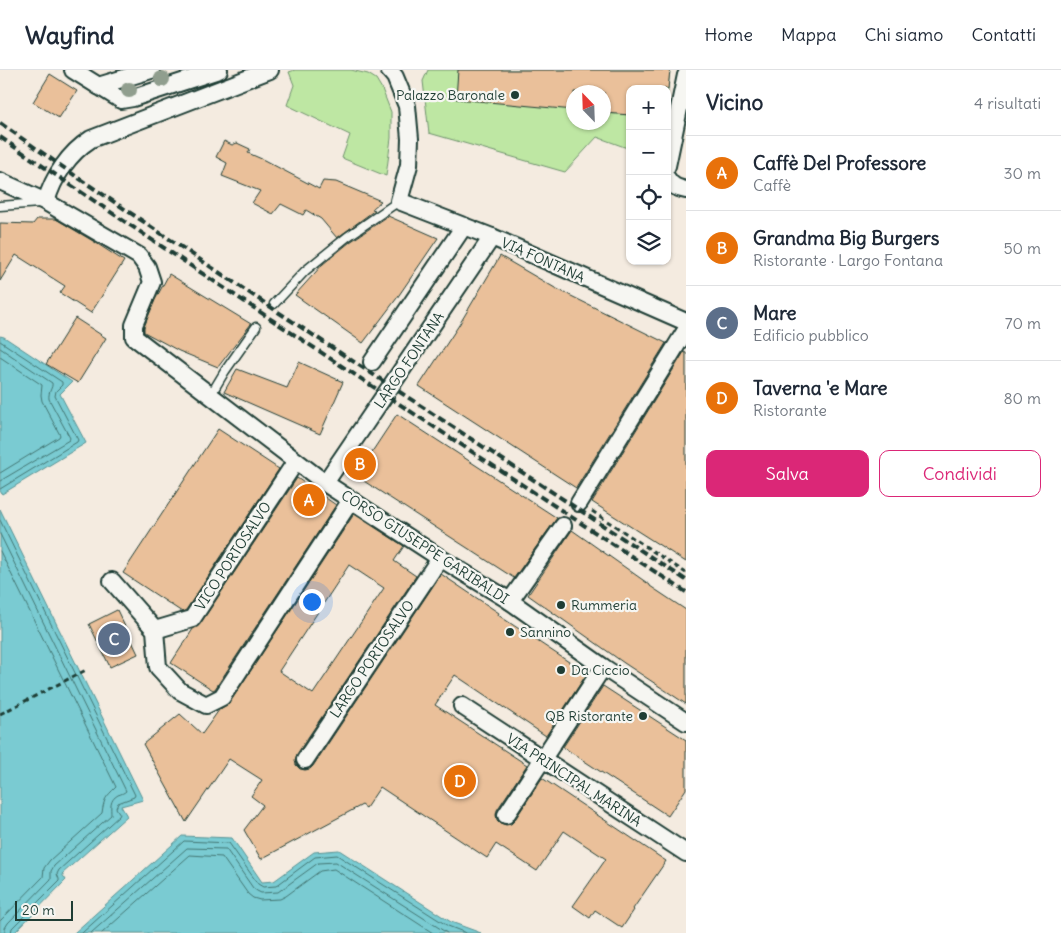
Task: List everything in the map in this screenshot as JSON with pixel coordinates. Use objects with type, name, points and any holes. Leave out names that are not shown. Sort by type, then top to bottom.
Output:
[{"type":"street","points":[[73,70],[121,100],[128,100],[218,70]]},
{"type":"street","points":[[98,86],[151,70]]},
{"type":"street","points":[[0,180],[48,195],[67,161],[83,144],[91,139],[270,70]]},
{"type":"street","points":[[389,70],[395,78],[407,106],[410,139],[409,165],[399,201]]},
{"type":"street","points":[[671,147],[686,75]]},
{"type":"street","points":[[671,184],[686,190]]},
{"type":"street","name":"CORSO GIUSEPPE GARIBALDI","points":[[48,195],[139,256],[147,267],[152,282],[134,325],[134,337],[325,483],[510,601],[603,667],[686,722]]},
{"type":"street","name":"VIA FONTANA","points":[[399,201],[492,237],[686,322]]},
{"type":"street","points":[[372,362],[464,226]]},
{"type":"street","name":"LARGO FONTANA","points":[[325,483],[492,237]]},
{"type":"street","points":[[579,503],[686,330]]},
{"type":"street","name":"VICO PORTOSALVO","points":[[155,630],[192,619],[296,461]]},
{"type":"street","points":[[112,581],[155,630],[158,667],[180,691],[206,705],[222,697],[351,500]]},
{"type":"street","points":[[510,601],[563,526]]},
{"type":"street","name":"LARGO PORTOSALVO","points":[[305,760],[440,558]]},
{"type":"street","points":[[506,815],[603,667]]},
{"type":"street","name":"VIA PRINCIPAL MARINA","points":[[462,706],[686,853]]},
{"type":"lane","points":[[0,206],[48,195]]},
{"type":"lane","points":[[274,304],[305,271],[347,236],[399,201]]},
{"type":"lane","points":[[210,396],[225,371],[256,328]]},
{"type":"path","points":[[579,503],[686,573]]},
{"type":"path","points":[[0,714],[88,668]]},
{"type":"green space","points":[[295,70],[351,70],[368,74],[376,79],[391,112],[391,138],[386,176],[342,158],[350,135],[287,105],[294,85],[289,72]]},
{"type":"green space","points":[[428,70],[670,70],[668,85],[626,85],[626,148],[597,137],[565,172],[429,133],[423,81]]},
{"type":"water","points":[[0,336],[72,382],[60,394],[86,443],[2,494],[0,491]]},
{"type":"water","points":[[0,509],[143,800],[121,806],[127,816],[62,874],[66,880],[14,933],[0,933]]},
{"type":"water","points":[[182,836],[232,838],[262,882],[274,881],[314,852],[339,850],[451,922],[481,933],[74,933]]},
{"type":"building","name":"Palazzo Baronale","points":[[458,70],[670,70],[668,85],[626,85],[626,115],[611,114],[611,85],[566,85],[566,109],[456,99]]},
{"type":"building","points":[[50,74],[77,91],[59,118],[33,102]]},
{"type":"building","points":[[224,141],[232,145],[237,143],[250,149],[248,153],[319,189],[323,181],[336,182],[381,201],[372,209],[375,210],[337,238],[321,219],[306,210],[303,215],[281,204],[273,214],[252,203],[260,191],[222,176],[227,163],[216,157]]},
{"type":"building","points":[[388,216],[438,238],[397,298],[363,343],[295,295],[323,264],[350,242]]},
{"type":"building","points":[[37,219],[56,219],[124,261],[91,313],[60,293],[65,286],[16,255],[0,281],[0,223],[33,224]]},
{"type":"building","points":[[500,256],[555,288],[666,343],[576,488],[419,386],[459,325]]},
{"type":"building","points":[[169,274],[251,324],[218,367],[179,351],[144,332],[144,327],[155,300]]},
{"type":"building","points":[[75,318],[106,338],[78,383],[46,364]]},
{"type":"building","points":[[684,352],[686,353],[686,562],[592,502]]},
{"type":"building","points":[[299,362],[343,382],[320,434],[224,392],[237,369],[287,388]]},
{"type":"building","points":[[397,414],[557,518],[514,578],[356,476]]},
{"type":"building","points":[[218,429],[279,469],[186,610],[182,612],[123,573]]},
{"type":"building","points":[[297,478],[336,505],[213,690],[171,663],[193,629],[200,624]]},
{"type":"building","points":[[354,514],[404,546],[394,561],[416,576],[297,754],[296,765],[300,769],[305,770],[313,766],[441,574],[586,675],[546,736],[455,675],[435,705],[527,765],[497,810],[497,820],[506,825],[511,824],[542,778],[666,861],[622,928],[595,910],[590,918],[573,906],[606,859],[564,831],[537,871],[496,844],[487,858],[380,787],[366,808],[362,805],[261,859],[244,830],[263,805],[251,796],[262,780],[229,759],[186,822],[143,744],[180,714],[202,734],[219,710],[230,702]],"holes":[[[349,565],[384,588],[313,694],[279,671]]]},
{"type":"building","points":[[572,530],[686,610],[686,704],[528,595]]},
{"type":"building","points":[[117,610],[138,654],[110,667],[89,624]]},
{"type":"building","points":[[603,686],[686,740],[686,789],[668,816],[563,747]]},
{"type":"railway","points":[[0,123],[278,312],[686,580]]},
{"type":"railway","points":[[0,137],[256,310],[686,592]]},
{"type":"place","name":"Palazzo Baronale","points":[[515,95]]},
{"type":"place","name":"Grandma Big Burgers","points":[[360,464]]},
{"type":"place","name":"Caffè Del Professore","points":[[309,500]]},
{"type":"place","name":"Rummeria","points":[[561,605]]},
{"type":"place","name":"Sannino","points":[[510,632]]},
{"type":"place","name":"Mare","points":[[114,639]]},
{"type":"place","name":"Da Ciccio","points":[[561,670]]},
{"type":"place","name":"QB Ristorante","points":[[643,716]]},
{"type":"place","name":"Taverna 'e Mare","points":[[460,781]]}]
